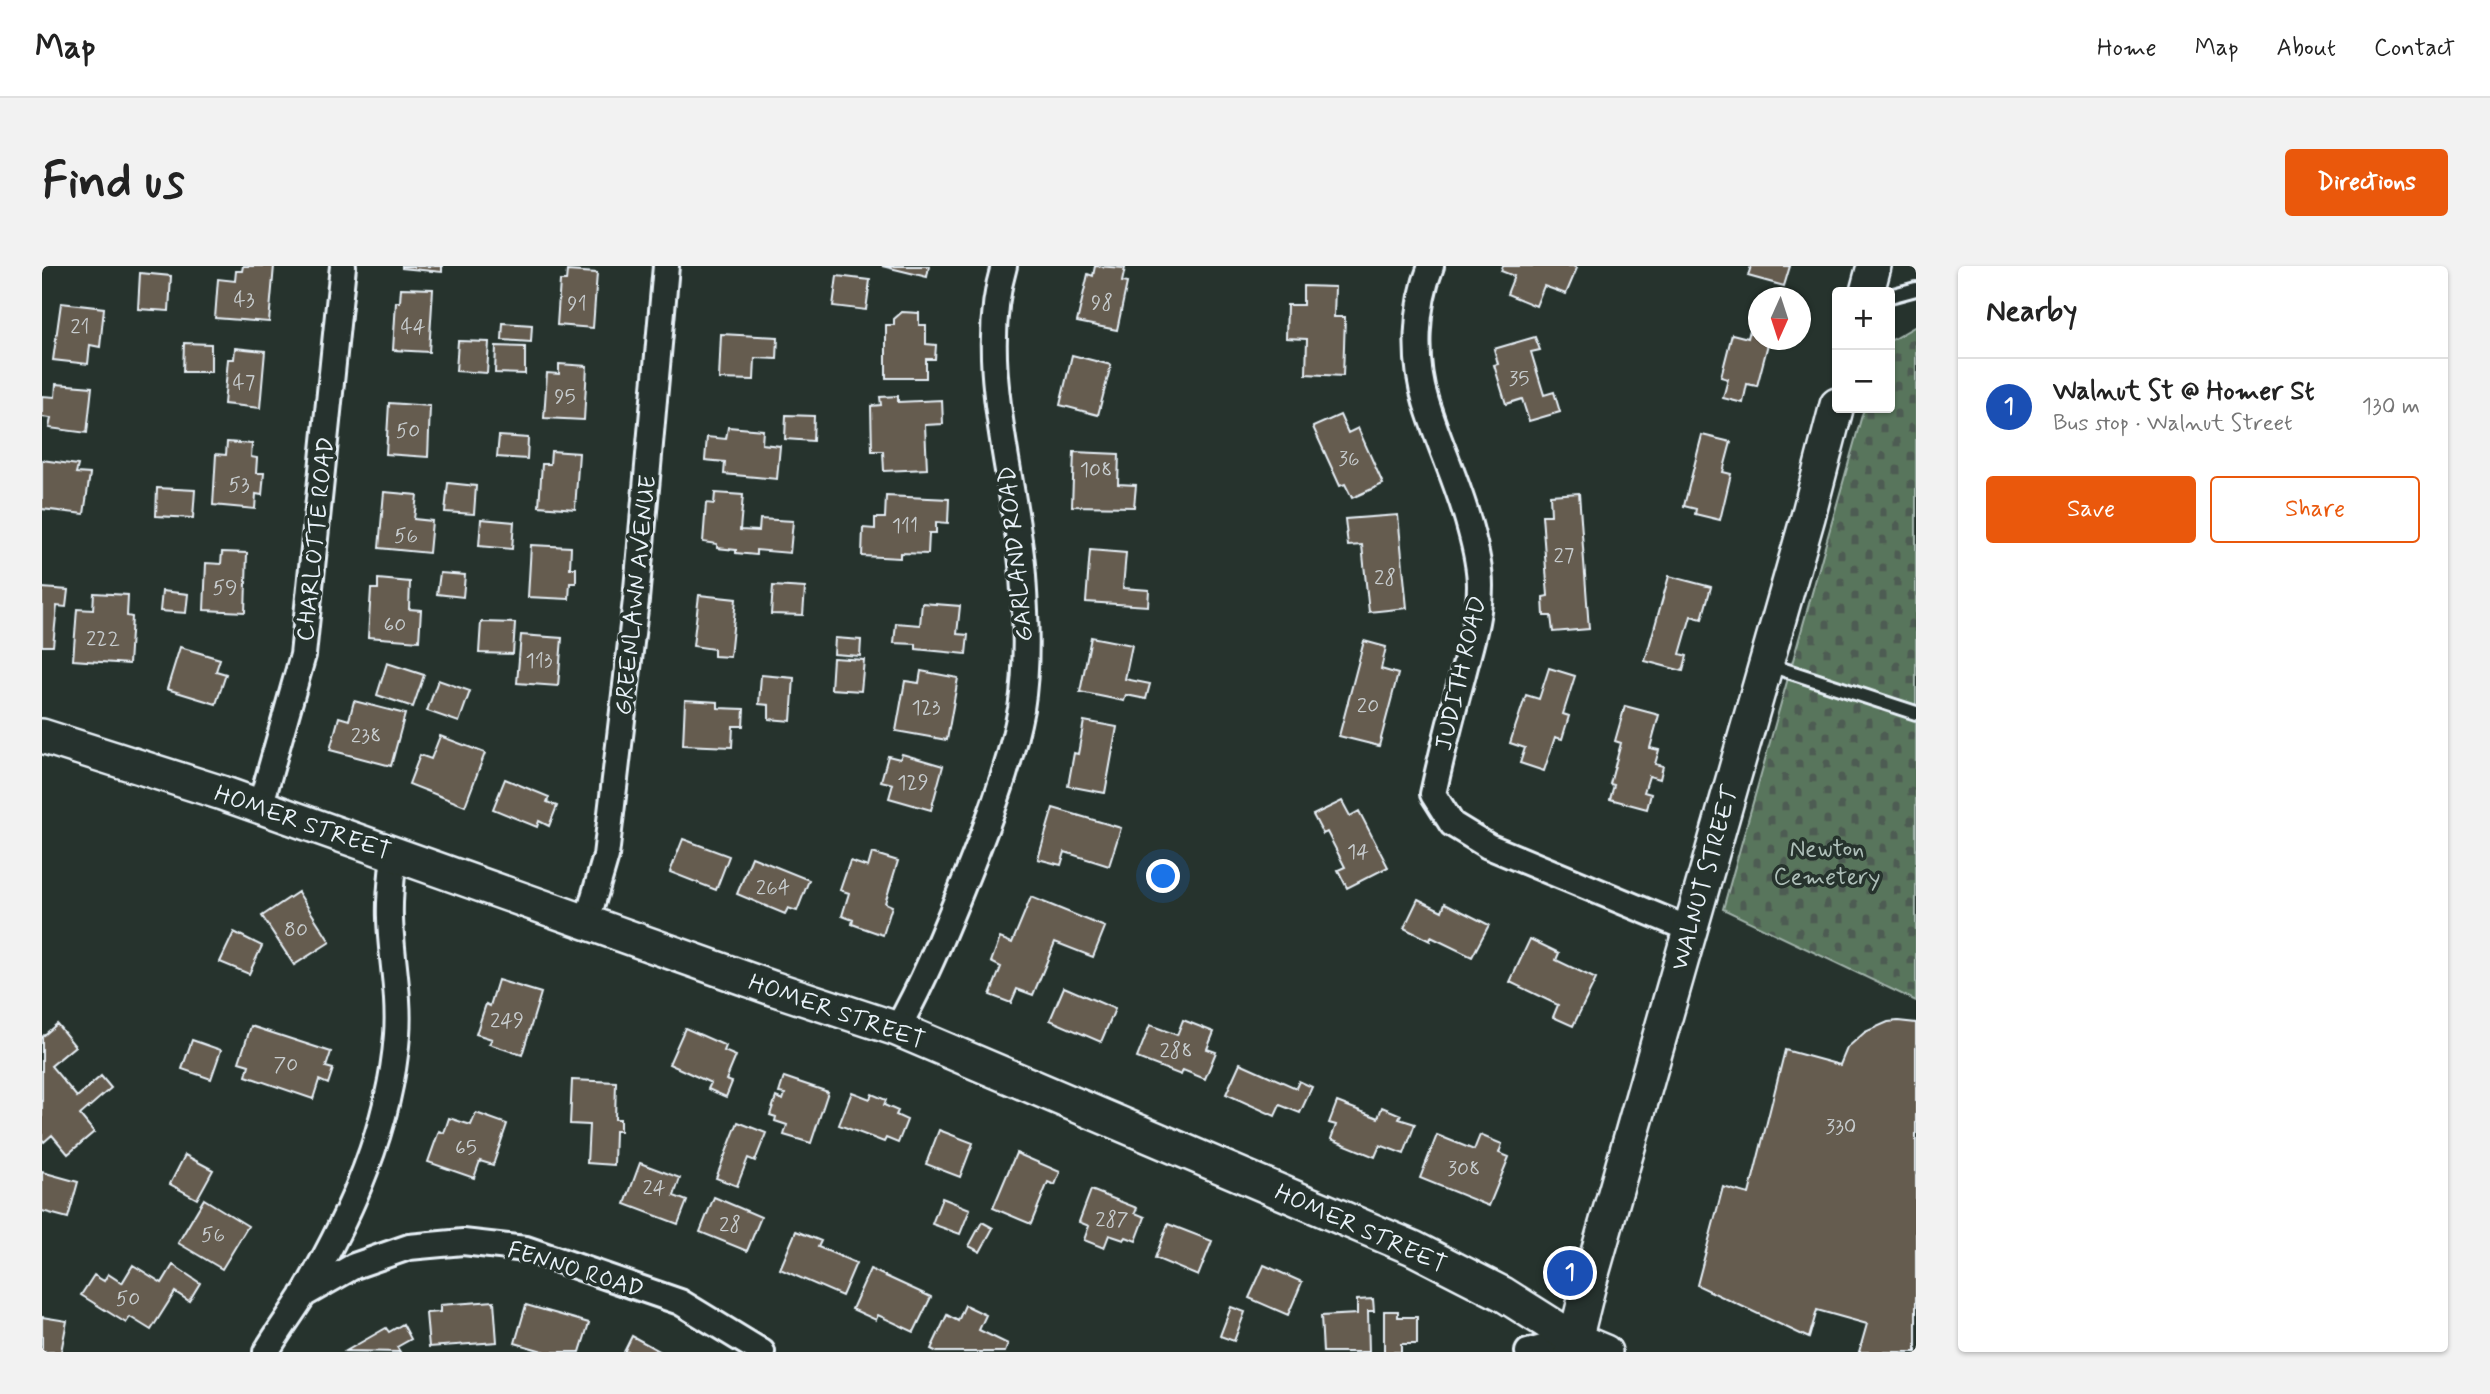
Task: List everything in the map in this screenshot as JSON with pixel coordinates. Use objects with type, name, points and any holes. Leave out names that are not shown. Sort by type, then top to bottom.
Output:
[{"type":"street","name":"CHARLOTTE ROAD","points":[[260,807],[303,655],[343,266]]},
{"type":"street","name":"GREENLAWN AVENUE","points":[[587,921],[606,856],[636,600],[666,266]]},
{"type":"street","name":"GARLAND ROAD","points":[[897,1030],[923,984],[979,845],[1002,781],[1021,708],[1025,652],[1023,574],[1000,420],[994,334],[999,284],[1004,266]]},
{"type":"street","name":"JUDITH ROAD","points":[[1431,266],[1420,314],[1417,358],[1425,400],[1465,507],[1475,545],[1480,585],[1474,631],[1433,793],[1452,824],[1488,846],[1689,929]]},
{"type":"street","points":[[1868,287],[1874,266]]},
{"type":"street","name":"WALNUT STREET","points":[[1573,1346],[1835,413]]},
{"type":"street","name":"HOMER STREET","points":[[42,736],[111,756],[260,807],[897,1030],[1413,1248],[1503,1294],[1573,1346],[1605,1352]]},
{"type":"street","points":[[266,1352],[303,1295],[340,1229],[370,1163],[388,1094],[397,1035],[396,975],[390,917],[394,854]]},
{"type":"street","name":"FENNO ROAD","points":[[303,1295],[354,1266],[409,1247],[476,1243],[526,1250],[680,1302],[761,1352]]},
{"type":"street","points":[[1528,1352],[1573,1346]]},
{"type":"lane","points":[[1895,295],[1916,289]]},
{"type":"lane","points":[[1765,664],[1916,713]]},
{"type":"green space","name":"Newton Cemetery","points":[[1916,326],[1916,1001],[1723,909],[1863,413],[1895,413],[1895,338]]},
{"type":"building","points":[[243,266],[274,266],[269,322],[215,318],[218,279],[235,281],[236,271],[242,271]]},
{"type":"building","points":[[442,266],[442,272],[402,268]]},
{"type":"building","points":[[882,266],[929,266],[927,277]]},
{"type":"building","points":[[1095,266],[1125,268],[1122,282],[1127,283],[1117,330],[1077,322],[1088,274],[1093,276]]},
{"type":"building","points":[[1503,266],[1577,268],[1566,294],[1544,286],[1536,306],[1507,294],[1514,276],[1501,271]]},
{"type":"building","points":[[1751,266],[1790,266],[1784,286],[1748,276]]},
{"type":"building","points":[[567,271],[597,273],[593,328],[557,325],[560,281],[566,281]]},
{"type":"building","points":[[140,273],[171,276],[169,311],[138,309]]},
{"type":"building","points":[[837,276],[870,280],[866,310],[833,306]]},
{"type":"building","points":[[1303,286],[1335,287],[1334,317],[1345,317],[1343,376],[1306,374],[1307,339],[1286,338],[1287,305],[1303,305]]},
{"type":"building","points":[[401,288],[433,289],[429,352],[393,350],[396,302],[400,302]]},
{"type":"building","points":[[61,303],[104,308],[100,347],[90,345],[88,364],[53,360]]},
{"type":"building","points":[[902,312],[919,313],[919,325],[926,325],[926,344],[936,345],[935,359],[926,359],[926,378],[886,378],[886,325],[894,325],[894,319]]},
{"type":"building","points":[[503,323],[532,325],[531,342],[502,340]]},
{"type":"building","points":[[721,334],[778,337],[777,359],[755,358],[754,380],[719,379]]},
{"type":"building","points":[[1732,334],[1748,338],[1748,350],[1766,350],[1757,386],[1747,384],[1743,403],[1723,398],[1728,379],[1721,377]]},
{"type":"building","points":[[1535,337],[1540,350],[1531,352],[1544,395],[1554,392],[1560,412],[1529,421],[1522,399],[1506,404],[1494,365],[1498,364],[1494,349]]},
{"type":"building","points":[[458,341],[489,342],[487,373],[456,371]]},
{"type":"building","points":[[184,343],[211,344],[211,372],[183,372]]},
{"type":"building","points":[[496,346],[525,347],[525,374],[495,373]]},
{"type":"building","points":[[235,348],[265,351],[260,408],[224,404],[228,359],[234,359]]},
{"type":"building","points":[[1072,355],[1111,365],[1098,415],[1060,405]]},
{"type":"building","points":[[559,364],[587,366],[584,420],[544,418],[547,373],[559,374]]},
{"type":"building","points":[[56,384],[92,387],[87,433],[49,428],[51,418],[42,417],[42,396],[55,397]]},
{"type":"building","points":[[898,396],[898,402],[942,400],[943,424],[925,425],[927,469],[884,471],[883,451],[872,451],[871,406],[881,405],[880,397]]},
{"type":"building","points":[[389,403],[430,406],[428,457],[386,454]]},
{"type":"building","points":[[786,415],[814,416],[813,441],[785,439]]},
{"type":"building","points":[[1340,415],[1348,433],[1358,428],[1383,484],[1352,498],[1345,484],[1340,486],[1313,427]]},
{"type":"building","points":[[728,427],[763,430],[762,444],[780,446],[777,479],[724,474],[725,462],[705,460],[707,437],[726,439]]},
{"type":"building","points":[[1702,435],[1731,442],[1723,472],[1731,474],[1720,520],[1695,514],[1696,509],[1684,506]]},
{"type":"building","points":[[499,436],[528,438],[527,459],[497,457]]},
{"type":"building","points":[[227,442],[252,444],[251,457],[257,458],[256,473],[264,473],[262,495],[256,494],[255,509],[213,505],[216,454],[226,455]]},
{"type":"building","points":[[551,451],[579,453],[575,509],[539,506],[542,464],[550,464]]},
{"type":"building","points":[[1074,452],[1119,454],[1118,484],[1136,485],[1134,507],[1072,506]]},
{"type":"building","points":[[42,460],[78,465],[76,473],[90,474],[84,514],[42,509]]},
{"type":"building","points":[[448,483],[476,486],[474,514],[445,512]]},
{"type":"building","points":[[157,488],[195,490],[193,518],[156,516]]},
{"type":"building","points":[[384,492],[417,495],[414,519],[432,521],[429,553],[379,548]]},
{"type":"building","points":[[715,493],[743,495],[740,530],[759,531],[760,519],[793,521],[790,553],[756,550],[756,555],[736,553],[736,550],[717,548],[717,544],[703,542],[706,503],[714,504]]},
{"type":"building","points":[[1579,493],[1589,629],[1553,632],[1551,616],[1544,616],[1543,597],[1548,596],[1542,515],[1551,515],[1550,495]]},
{"type":"building","points":[[886,496],[949,499],[948,523],[936,522],[936,533],[929,533],[928,554],[900,553],[900,558],[862,556],[863,528],[875,529],[875,518],[885,518]]},
{"type":"building","points":[[1398,515],[1407,608],[1369,612],[1362,545],[1348,546],[1345,519]]},
{"type":"building","points":[[481,519],[514,522],[512,549],[479,546]]},
{"type":"building","points":[[531,545],[571,547],[570,568],[576,568],[576,583],[570,583],[569,599],[528,597]]},
{"type":"building","points":[[1090,550],[1126,553],[1123,588],[1149,590],[1148,606],[1086,602]]},
{"type":"building","points":[[222,552],[247,553],[245,612],[204,610],[206,563],[221,564]]},
{"type":"building","points":[[440,573],[465,575],[463,597],[437,594]]},
{"type":"building","points":[[1669,576],[1711,587],[1702,619],[1691,616],[1680,654],[1687,656],[1683,671],[1645,661]]},
{"type":"building","points":[[378,579],[410,582],[409,609],[421,610],[419,641],[368,637],[371,589],[378,589]]},
{"type":"building","points":[[773,586],[805,588],[803,615],[771,614]]},
{"type":"building","points":[[42,588],[68,590],[66,607],[57,606],[53,646],[42,646]]},
{"type":"building","points":[[162,591],[188,594],[186,613],[160,611]]},
{"type":"building","points":[[94,593],[128,595],[127,616],[132,617],[129,664],[73,660],[77,609],[93,610]]},
{"type":"building","points":[[699,595],[736,599],[730,657],[714,656],[714,649],[693,646]]},
{"type":"building","points":[[922,603],[960,606],[957,634],[968,635],[966,654],[916,649],[916,644],[894,643],[896,623],[920,625]]},
{"type":"building","points":[[481,622],[515,623],[513,654],[479,653]]},
{"type":"building","points":[[521,635],[562,638],[558,686],[517,683]]},
{"type":"building","points":[[1091,637],[1132,645],[1125,679],[1150,684],[1146,699],[1126,695],[1124,701],[1080,692]]},
{"type":"building","points":[[835,638],[861,640],[860,656],[834,654]]},
{"type":"building","points":[[1364,641],[1386,647],[1381,669],[1398,674],[1379,746],[1339,736]]},
{"type":"building","points":[[180,647],[220,659],[216,671],[226,674],[216,704],[167,689]]},
{"type":"building","points":[[833,658],[864,660],[861,691],[831,689]]},
{"type":"building","points":[[387,663],[424,675],[413,707],[377,695]]},
{"type":"building","points":[[1549,668],[1575,676],[1563,714],[1569,716],[1562,739],[1555,737],[1544,771],[1520,763],[1525,748],[1510,743],[1526,695],[1539,699]]},
{"type":"building","points":[[921,671],[958,678],[947,740],[896,731],[905,681],[919,683]]},
{"type":"building","points":[[761,675],[794,678],[791,721],[769,719],[769,705],[759,704]]},
{"type":"building","points":[[438,680],[470,691],[459,722],[427,711]]},
{"type":"building","points":[[685,700],[718,702],[718,708],[744,709],[743,726],[733,726],[732,747],[683,745]]},
{"type":"building","points":[[354,701],[405,714],[391,766],[330,750],[339,717],[349,720]]},
{"type":"building","points":[[1625,706],[1659,715],[1650,748],[1659,750],[1655,764],[1663,766],[1660,779],[1649,776],[1644,792],[1651,794],[1647,809],[1610,799],[1614,785],[1610,784],[1621,743],[1615,741]]},
{"type":"building","points":[[1084,721],[1117,727],[1105,793],[1068,786]]},
{"type":"building","points":[[440,736],[485,753],[465,806],[409,784],[420,755],[431,759]]},
{"type":"building","points":[[902,754],[943,766],[931,810],[889,798],[893,784],[881,781],[888,756],[900,759]]},
{"type":"building","points":[[505,779],[549,797],[547,802],[557,806],[549,826],[539,821],[537,827],[493,809]]},
{"type":"building","points":[[1342,801],[1350,816],[1359,811],[1388,867],[1347,888],[1338,870],[1345,867],[1327,832],[1323,834],[1313,815]]},
{"type":"building","points":[[1053,808],[1121,828],[1109,866],[1065,852],[1061,865],[1038,859]]},
{"type":"building","points":[[683,839],[729,856],[716,890],[670,872]]},
{"type":"building","points":[[872,853],[898,861],[885,903],[892,906],[883,935],[852,924],[853,920],[842,916],[849,893],[840,890],[850,861],[868,867]]},
{"type":"building","points":[[752,857],[809,880],[797,911],[788,908],[785,914],[737,894]]},
{"type":"building","points":[[298,892],[330,942],[294,965],[262,916]]},
{"type":"building","points":[[1031,897],[1105,927],[1093,957],[1055,942],[1033,995],[1017,989],[1011,1003],[990,995],[1001,967],[991,962],[1000,938],[1012,943]]},
{"type":"building","points":[[1418,899],[1442,911],[1445,903],[1489,925],[1472,957],[1431,937],[1430,941],[1404,928]]},
{"type":"building","points":[[234,932],[262,946],[249,974],[220,962]]},
{"type":"building","points":[[1530,939],[1559,953],[1556,960],[1596,979],[1573,1026],[1553,1017],[1558,1005],[1510,982]]},
{"type":"building","points":[[498,980],[541,993],[522,1055],[489,1044],[492,1039],[476,1034],[486,1004],[490,1006]]},
{"type":"building","points":[[1064,987],[1115,1009],[1101,1042],[1050,1020]]},
{"type":"building","points":[[1183,1020],[1214,1032],[1207,1049],[1216,1052],[1205,1079],[1183,1070],[1181,1075],[1137,1058],[1150,1025],[1177,1035]]},
{"type":"building","points":[[1888,1022],[1916,1023],[1916,1352],[1859,1352],[1867,1324],[1817,1310],[1809,1338],[1697,1285],[1723,1187],[1749,1194],[1785,1050],[1840,1065],[1847,1048],[1865,1032]]},
{"type":"building","points":[[57,1024],[75,1046],[51,1066],[77,1097],[101,1076],[111,1088],[80,1115],[94,1132],[68,1154],[52,1135],[44,1142],[42,1139],[42,1037]]},
{"type":"building","points":[[251,1026],[331,1052],[326,1067],[333,1069],[328,1084],[319,1080],[313,1099],[246,1076],[249,1065],[239,1062]]},
{"type":"building","points":[[685,1028],[726,1046],[724,1051],[736,1056],[726,1080],[732,1082],[726,1097],[708,1089],[711,1083],[669,1064]]},
{"type":"building","points":[[192,1040],[221,1050],[211,1079],[182,1069]]},
{"type":"building","points":[[1240,1063],[1296,1088],[1299,1081],[1312,1087],[1300,1113],[1280,1105],[1275,1116],[1226,1094]]},
{"type":"building","points":[[784,1077],[828,1092],[811,1143],[784,1135],[787,1125],[775,1121],[776,1117],[770,1115],[776,1097],[783,1100],[785,1094],[779,1093]]},
{"type":"building","points":[[572,1080],[616,1082],[615,1119],[620,1119],[620,1131],[615,1131],[614,1165],[587,1163],[589,1125],[570,1124]]},
{"type":"building","points":[[852,1092],[870,1099],[872,1094],[886,1100],[884,1105],[898,1111],[896,1115],[907,1120],[898,1143],[886,1138],[884,1142],[839,1125]]},
{"type":"building","points":[[1337,1102],[1378,1118],[1382,1107],[1401,1115],[1399,1119],[1415,1124],[1404,1154],[1380,1145],[1375,1157],[1331,1139],[1336,1125],[1329,1123]]},
{"type":"building","points":[[476,1113],[507,1124],[493,1165],[480,1161],[474,1178],[428,1162],[439,1131],[444,1133],[449,1118],[471,1125]]},
{"type":"building","points":[[738,1122],[766,1133],[755,1161],[748,1158],[737,1186],[716,1178]]},
{"type":"building","points":[[939,1130],[973,1143],[960,1177],[926,1164]]},
{"type":"building","points":[[1437,1135],[1474,1150],[1480,1135],[1502,1144],[1499,1153],[1509,1157],[1489,1206],[1420,1178]]},
{"type":"building","points":[[1016,1153],[1060,1172],[1055,1185],[1048,1182],[1031,1224],[993,1208]]},
{"type":"building","points":[[185,1155],[213,1170],[197,1199],[170,1184]]},
{"type":"building","points":[[640,1163],[680,1178],[674,1196],[687,1201],[678,1224],[625,1204]]},
{"type":"building","points":[[42,1172],[78,1182],[68,1218],[42,1211]]},
{"type":"building","points":[[1091,1190],[1137,1208],[1135,1213],[1145,1217],[1136,1241],[1109,1235],[1104,1248],[1084,1240],[1089,1226],[1079,1222]]},
{"type":"building","points":[[714,1197],[761,1217],[747,1251],[700,1232]]},
{"type":"building","points":[[942,1198],[970,1209],[960,1234],[932,1224]]},
{"type":"building","points":[[204,1199],[248,1226],[222,1269],[178,1243]]},
{"type":"building","points":[[982,1222],[993,1228],[980,1252],[969,1246]]},
{"type":"building","points":[[1168,1224],[1212,1241],[1198,1276],[1155,1258]]},
{"type":"building","points":[[796,1231],[821,1241],[818,1247],[856,1263],[842,1296],[780,1269]]},
{"type":"building","points":[[133,1265],[162,1283],[173,1265],[200,1283],[189,1301],[175,1292],[151,1330],[130,1317],[126,1323],[81,1295],[94,1275],[104,1281],[108,1274],[122,1283]]},
{"type":"building","points":[[1264,1265],[1302,1282],[1288,1315],[1249,1298]]},
{"type":"building","points":[[870,1269],[931,1297],[914,1332],[878,1315],[876,1320],[852,1309]]},
{"type":"building","points":[[1373,1299],[1374,1311],[1368,1311],[1369,1352],[1323,1352],[1321,1316],[1357,1314],[1357,1300]]},
{"type":"building","points":[[494,1301],[497,1342],[429,1347],[426,1313],[440,1312],[440,1305]]},
{"type":"building","points":[[526,1305],[589,1323],[580,1352],[546,1352],[515,1343]]},
{"type":"building","points":[[965,1305],[986,1315],[979,1330],[1008,1344],[1005,1352],[937,1352],[931,1349],[947,1315],[958,1321]]},
{"type":"building","points":[[1231,1307],[1245,1312],[1234,1341],[1220,1336]]},
{"type":"building","points":[[1384,1311],[1398,1311],[1398,1317],[1417,1317],[1417,1344],[1401,1344],[1401,1352],[1384,1352]]},
{"type":"building","points":[[42,1317],[67,1321],[61,1352],[42,1352]]},
{"type":"building","points":[[403,1324],[411,1339],[397,1347],[400,1352],[346,1351],[386,1328],[389,1332]]},
{"type":"building","points":[[632,1336],[661,1352],[624,1352]]},
{"type":"place","name":"Walnut St @ Homer St","points":[[1570,1273]]}]
